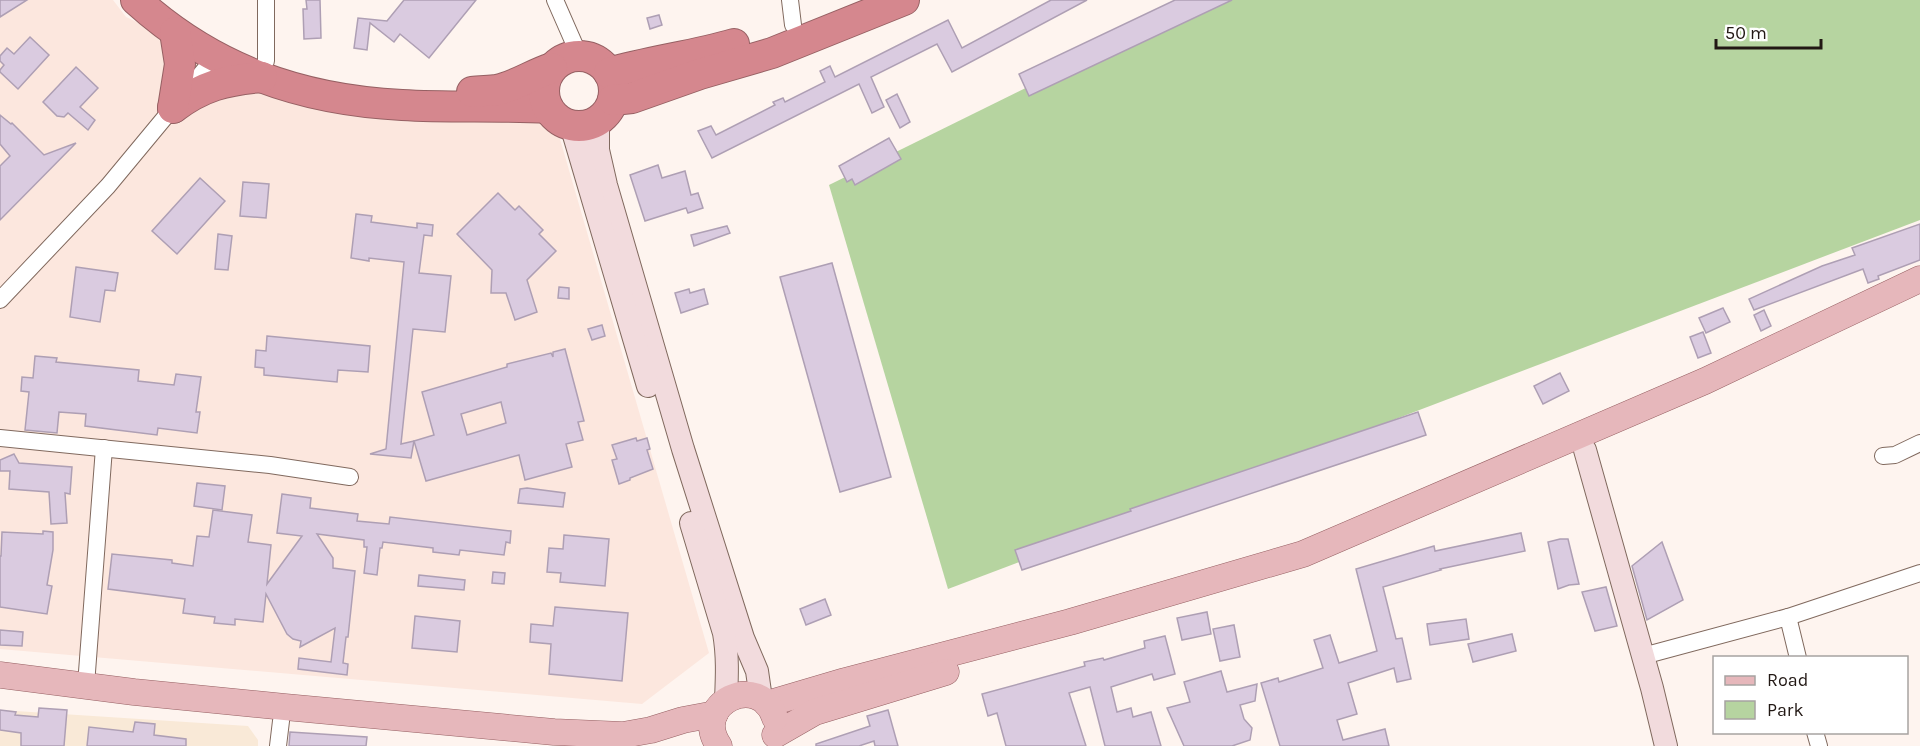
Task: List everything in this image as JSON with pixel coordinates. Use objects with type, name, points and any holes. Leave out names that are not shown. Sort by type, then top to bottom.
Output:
[{"type":"highway","points":[[136,0],[158,20],[215,57],[264,69],[287,70],[318,79],[393,91],[434,93],[496,90],[552,68],[570,58],[580,57],[599,63],[588,105]]},
{"type":"highway","points":[[161,0],[204,30],[242,52],[283,86],[369,103],[413,106],[588,105],[632,98],[700,74],[772,53],[904,0]]},
{"type":"highway","points":[[588,105],[634,65],[730,45],[792,13],[856,0]]},
{"type":"highway","points":[[173,108],[180,64],[175,32]]},
{"type":"highway","points":[[552,68],[546,77],[544,98],[588,105]]},
{"type":"highway","points":[[173,108],[190,96],[213,85],[264,69]]},
{"type":"main road","points":[[588,105],[606,185],[683,449],[743,638],[757,671],[764,702]]},
{"type":"main road","points":[[588,105],[724,633],[728,671],[720,707],[712,724],[713,735],[719,746]]},
{"type":"main road","points":[[772,740],[798,720],[825,708],[962,659],[1082,619],[1303,554],[1705,381],[1920,279]]},
{"type":"main road","points":[[764,702],[825,686],[962,659],[1244,588],[1302,570],[1375,542],[1585,450],[1920,297]]},
{"type":"main road","points":[[1585,450],[1652,688],[1666,746]]},
{"type":"main road","points":[[0,675],[134,692],[330,711],[554,732],[623,735],[651,730],[683,720],[720,707],[738,695],[750,695],[764,702],[771,709],[776,722],[772,740]]},
{"type":"main road","points":[[0,690],[93,702],[532,746]]},
{"type":"street","points":[[264,69],[266,0]]},
{"type":"street","points":[[555,0],[580,57]]},
{"type":"street","points":[[0,300],[108,186],[215,57]]},
{"type":"street","points":[[0,438],[270,465],[350,477]]},
{"type":"street","points":[[1883,456],[1895,454],[1920,443]]},
{"type":"street","points":[[86,685],[104,448]]},
{"type":"street","points":[[1642,656],[1788,617],[1920,573]]},
{"type":"street","points":[[1788,617],[1798,656]]},
{"type":"street","points":[[278,746],[281,721]]},
{"type":"shaded area","points":[[0,0],[113,0],[126,17],[331,110],[536,119],[560,139],[709,653],[642,704],[0,649]]},
{"type":"shaded area","points":[[0,710],[248,726],[258,740],[258,746],[0,746]]},
{"type":"green space","points":[[1204,0],[1920,0],[1920,220],[948,589],[829,185]]},
{"type":"building","points":[[0,0],[27,0],[0,17]]},
{"type":"building","points":[[306,0],[320,0],[321,38],[304,39],[303,9],[307,9]]},
{"type":"building","points":[[404,0],[476,0],[429,58],[400,34],[394,42],[370,23],[367,50],[354,48],[358,18],[387,21]]},
{"type":"building","points":[[1051,0],[1087,0],[952,72],[937,44],[871,77],[884,107],[872,113],[859,84],[712,158],[698,131],[711,126],[716,135],[775,105],[773,102],[783,98],[785,102],[825,82],[820,71],[830,66],[835,77],[948,20],[962,48]]},
{"type":"building","points":[[1175,0],[1232,0],[1029,96],[1019,74]]},
{"type":"building","points":[[659,15],[662,25],[650,29],[647,18]]},
{"type":"building","points":[[30,37],[49,55],[18,89],[0,72],[4,65],[0,61],[0,56],[7,48],[14,54]]},
{"type":"building","points":[[76,67],[98,88],[80,107],[95,120],[88,130],[68,113],[64,117],[57,116],[43,102]]},
{"type":"building","points":[[897,94],[910,122],[900,128],[886,100]]},
{"type":"building","points":[[0,115],[12,123],[44,155],[76,143],[0,220],[0,166],[10,156],[0,144]]},
{"type":"building","points":[[889,138],[901,159],[855,185],[852,179],[847,182],[839,166]]},
{"type":"building","points":[[658,165],[662,178],[685,171],[691,195],[698,193],[703,208],[688,213],[686,208],[645,221],[630,175]]},
{"type":"building","points":[[200,178],[225,201],[177,254],[152,231]]},
{"type":"building","points":[[243,182],[269,184],[266,218],[240,216]]},
{"type":"building","points":[[498,193],[515,210],[519,206],[543,230],[539,234],[556,251],[527,280],[537,312],[515,320],[506,293],[491,293],[492,270],[457,234]]},
{"type":"building","points":[[356,214],[372,216],[371,222],[417,228],[417,223],[433,225],[432,236],[424,235],[419,273],[451,276],[445,332],[413,329],[401,444],[414,441],[411,458],[370,454],[386,449],[404,262],[351,258]]},
{"type":"building","points":[[1920,224],[1920,260],[1878,276],[1879,279],[1868,283],[1863,269],[1754,310],[1749,299],[1822,266],[1855,255],[1852,248]]},
{"type":"building","points":[[727,226],[730,233],[694,246],[691,235]]},
{"type":"building","points":[[218,234],[232,236],[228,270],[215,269]]},
{"type":"building","points":[[832,263],[891,477],[840,492],[780,277]]},
{"type":"building","points":[[76,267],[118,273],[115,291],[105,290],[100,322],[70,317]]},
{"type":"building","points":[[559,287],[569,288],[569,299],[558,298]]},
{"type":"building","points":[[689,289],[690,293],[704,289],[708,304],[681,313],[675,293]]},
{"type":"building","points":[[1723,308],[1730,322],[1706,333],[1699,318]]},
{"type":"building","points":[[1764,310],[1771,326],[1761,331],[1754,315]]},
{"type":"building","points":[[602,325],[605,336],[592,340],[588,329]]},
{"type":"building","points":[[1703,332],[1711,353],[1698,358],[1690,337]]},
{"type":"building","points":[[267,336],[370,346],[368,372],[338,370],[337,382],[264,375],[264,368],[255,367],[256,350],[266,351]]},
{"type":"building","points":[[565,349],[584,421],[578,422],[583,440],[566,444],[572,467],[525,480],[519,455],[426,481],[414,441],[434,435],[422,392],[507,367],[507,364],[551,353],[553,357],[553,352]],"holes":[[[501,402],[506,423],[467,435],[461,414]]]},
{"type":"building","points":[[35,356],[57,358],[56,362],[139,370],[138,381],[174,385],[176,374],[201,377],[196,412],[200,412],[197,433],[158,428],[157,435],[85,426],[86,414],[59,412],[57,433],[25,430],[29,392],[21,391],[22,377],[33,378]]},
{"type":"building","points":[[1560,373],[1569,391],[1543,404],[1534,386]]},
{"type":"building","points":[[1418,412],[1426,435],[1022,570],[1015,550]]},
{"type":"building","points":[[636,438],[637,441],[647,438],[650,449],[647,450],[653,469],[619,484],[612,460],[617,459],[612,445]]},
{"type":"building","points":[[14,454],[19,463],[72,467],[70,494],[65,493],[67,523],[51,524],[49,492],[9,489],[10,471],[0,471],[0,460]]},
{"type":"building","points":[[197,483],[225,486],[222,510],[194,506]]},
{"type":"building","points":[[520,489],[565,493],[563,507],[518,503]]},
{"type":"building","points":[[282,494],[311,498],[310,508],[358,514],[357,521],[389,524],[390,517],[511,531],[510,543],[506,542],[504,555],[460,550],[459,555],[433,552],[433,548],[383,542],[380,548],[377,575],[364,573],[367,547],[364,547],[364,540],[317,534],[333,558],[333,568],[355,571],[343,663],[348,664],[347,675],[298,669],[299,658],[331,662],[335,628],[300,647],[301,641],[287,634],[266,594],[263,622],[235,619],[235,625],[214,623],[215,617],[183,613],[185,599],[108,589],[112,554],[172,560],[172,563],[193,566],[197,536],[209,537],[213,510],[252,515],[248,542],[271,545],[267,584],[302,536],[277,533]]},
{"type":"building","points":[[43,531],[53,532],[53,550],[47,585],[52,586],[47,614],[0,607],[2,532],[43,534]]},
{"type":"building","points":[[1521,533],[1525,551],[1440,569],[1383,587],[1396,639],[1402,638],[1411,679],[1397,682],[1394,668],[1348,683],[1357,714],[1337,720],[1343,740],[1385,729],[1389,746],[1280,746],[1261,683],[1278,678],[1279,682],[1323,668],[1314,640],[1330,635],[1339,663],[1377,651],[1356,569],[1434,546],[1435,551]]},
{"type":"building","points":[[564,535],[609,539],[605,586],[560,582],[561,573],[547,572],[549,548],[563,549]]},
{"type":"building","points":[[1568,539],[1579,584],[1558,589],[1548,542]]},
{"type":"building","points":[[1662,542],[1683,600],[1647,620],[1632,566]]},
{"type":"building","points":[[493,572],[505,573],[504,584],[492,583]]},
{"type":"building","points":[[419,575],[465,580],[464,590],[418,586]]},
{"type":"building","points":[[1606,587],[1617,626],[1595,631],[1582,592]]},
{"type":"building","points":[[825,599],[831,615],[806,625],[800,609]]},
{"type":"building","points":[[555,607],[628,613],[622,681],[549,674],[551,644],[530,642],[531,624],[553,626]]},
{"type":"building","points":[[1207,612],[1211,634],[1182,640],[1177,618]]},
{"type":"building","points":[[415,616],[460,621],[457,652],[412,648]]},
{"type":"building","points":[[1466,619],[1469,639],[1430,645],[1427,624]]},
{"type":"building","points":[[1234,625],[1240,657],[1220,661],[1213,629]]},
{"type":"building","points":[[0,630],[23,632],[22,646],[0,645]]},
{"type":"building","points":[[1512,634],[1516,651],[1473,662],[1468,644]]},
{"type":"building","points":[[1165,636],[1175,674],[1154,680],[1152,674],[1111,687],[1117,712],[1131,708],[1133,717],[1151,712],[1161,746],[1105,746],[1090,687],[1069,693],[1086,746],[1006,746],[997,713],[988,716],[982,694],[1085,666],[1084,662],[1103,658],[1104,660],[1145,648],[1144,641]]},
{"type":"building","points":[[1221,671],[1227,692],[1257,684],[1255,701],[1240,705],[1244,719],[1252,728],[1250,740],[1232,746],[1184,746],[1167,708],[1190,702],[1184,682]]},
{"type":"building","points":[[39,708],[67,710],[64,746],[21,746],[21,733],[0,730],[0,710],[16,712],[15,715],[38,717]]},
{"type":"building","points":[[888,710],[898,746],[875,746],[874,741],[859,746],[816,746],[816,744],[870,726],[867,716]]},
{"type":"building","points":[[135,722],[155,724],[154,735],[186,739],[186,746],[87,746],[89,727],[133,732]]},
{"type":"building","points":[[290,732],[367,737],[366,746],[289,746]]}]
